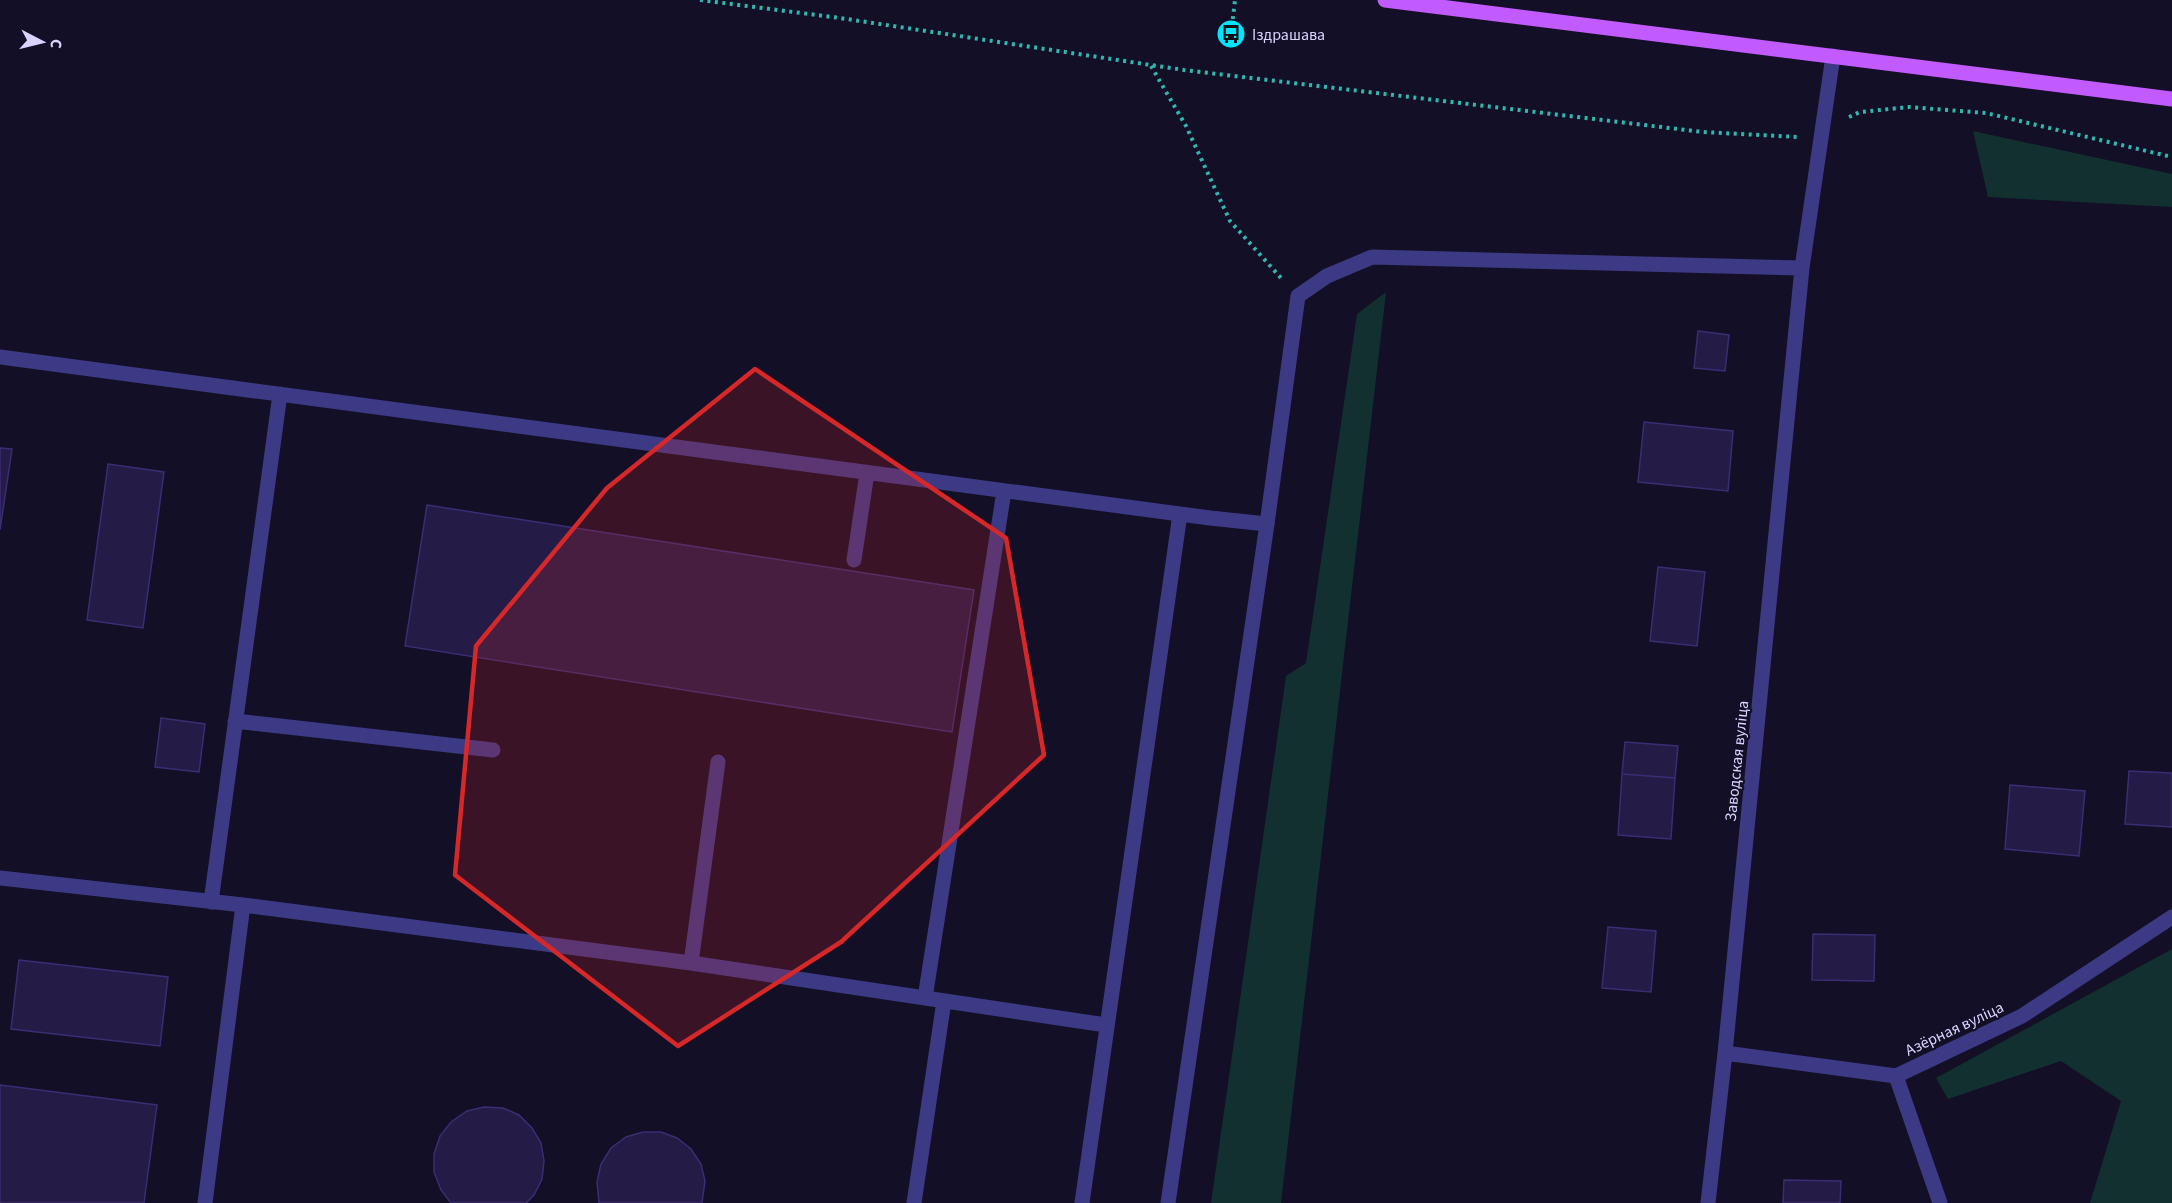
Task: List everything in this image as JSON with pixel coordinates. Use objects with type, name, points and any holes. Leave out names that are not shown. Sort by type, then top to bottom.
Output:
[{"type":"main road","points":[[1385,0],[2172,99]]},
{"type":"street","name":"Заводская вуліца","points":[[1708,1203],[1725,1053],[1802,268],[1833,56]]},
{"type":"street","points":[[1168,1203],[1298,296],[1327,276],[1372,257],[1802,268]]},
{"type":"street","points":[[0,357],[1267,524]]},
{"type":"street","points":[[211,902],[280,394]]},
{"type":"street","points":[[855,560],[867,472]]},
{"type":"street","points":[[925,998],[1004,491]]},
{"type":"street","points":[[1082,1203],[1180,514]]},
{"type":"street","points":[[235,721],[493,750]]},
{"type":"street","points":[[691,963],[718,762]]},
{"type":"street","points":[[0,879],[243,905],[691,963],[1106,1025]]},
{"type":"street","points":[[205,1203],[243,905]]},
{"type":"street","name":"Азёрная вуліца","points":[[1725,1053],[1896,1076],[2022,1016],[2172,917]]},
{"type":"street","points":[[914,1203],[944,1001]]},
{"type":"street","points":[[1896,1076],[1940,1203]]},
{"type":"path","points":[[700,0],[840,18],[1151,65],[1703,132],[1802,138],[1860,112],[1909,107],[1986,113],[2172,157]]},
{"type":"path","points":[[1232,34],[1235,0]]},
{"type":"path","points":[[1151,65],[1186,126],[1230,221],[1298,296]]},
{"type":"highlighted area","points":[[755,369],[1006,538],[1044,755],[841,942],[678,1046],[455,875],[476,646],[607,488]]},
{"type":"green space","points":[[1973,131],[2172,174],[2172,207],[1988,197]]},
{"type":"green space","points":[[1386,292],[1281,1203],[1211,1203],[1286,676],[1306,663],[1357,314]]},
{"type":"green space","points":[[2172,949],[2172,1203],[2090,1203],[2121,1101],[2061,1061],[1948,1099],[1936,1078]]},
{"type":"building","points":[[1698,331],[1729,335],[1725,371],[1694,368]]},
{"type":"building","points":[[1644,422],[1733,431],[1728,491],[1638,482]]},
{"type":"building","points":[[0,448],[12,449],[0,530]]},
{"type":"building","points":[[108,464],[164,472],[143,628],[87,620]]},
{"type":"building","points":[[427,505],[974,590],[952,732],[405,646]]},
{"type":"building","points":[[1658,567],[1705,572],[1697,646],[1650,641]]},
{"type":"building","points":[[161,718],[205,724],[199,772],[155,767]]},
{"type":"building","points":[[1625,742],[1678,746],[1675,778],[1622,774]]},
{"type":"building","points":[[2129,771],[2172,773],[2172,827],[2125,824]]},
{"type":"building","points":[[1622,774],[1675,778],[1671,839],[1618,835]]},
{"type":"building","points":[[2010,785],[2085,791],[2079,856],[2005,849]]},
{"type":"building","points":[[1608,927],[1656,931],[1651,992],[1602,988]]},
{"type":"building","points":[[1813,934],[1875,935],[1874,981],[1812,980]]},
{"type":"building","points":[[19,960],[168,977],[160,1046],[11,1029]]},
{"type":"building","points":[[0,1085],[157,1105],[144,1203],[0,1203]]},
{"type":"building","points":[[484,1107],[503,1108],[519,1115],[532,1128],[541,1143],[544,1161],[542,1179],[534,1195],[526,1203],[451,1203],[441,1190],[434,1172],[434,1154],[440,1136],[451,1122],[467,1111]]},
{"type":"building","points":[[643,1132],[661,1132],[677,1138],[691,1149],[701,1164],[705,1181],[702,1203],[599,1203],[597,1182],[601,1164],[611,1148],[626,1137]]},
{"type":"building","points":[[1784,1180],[1841,1181],[1840,1203],[1783,1203]]},
{"type":"place","name":"Іздрашава","points":[[1231,34]]}]
